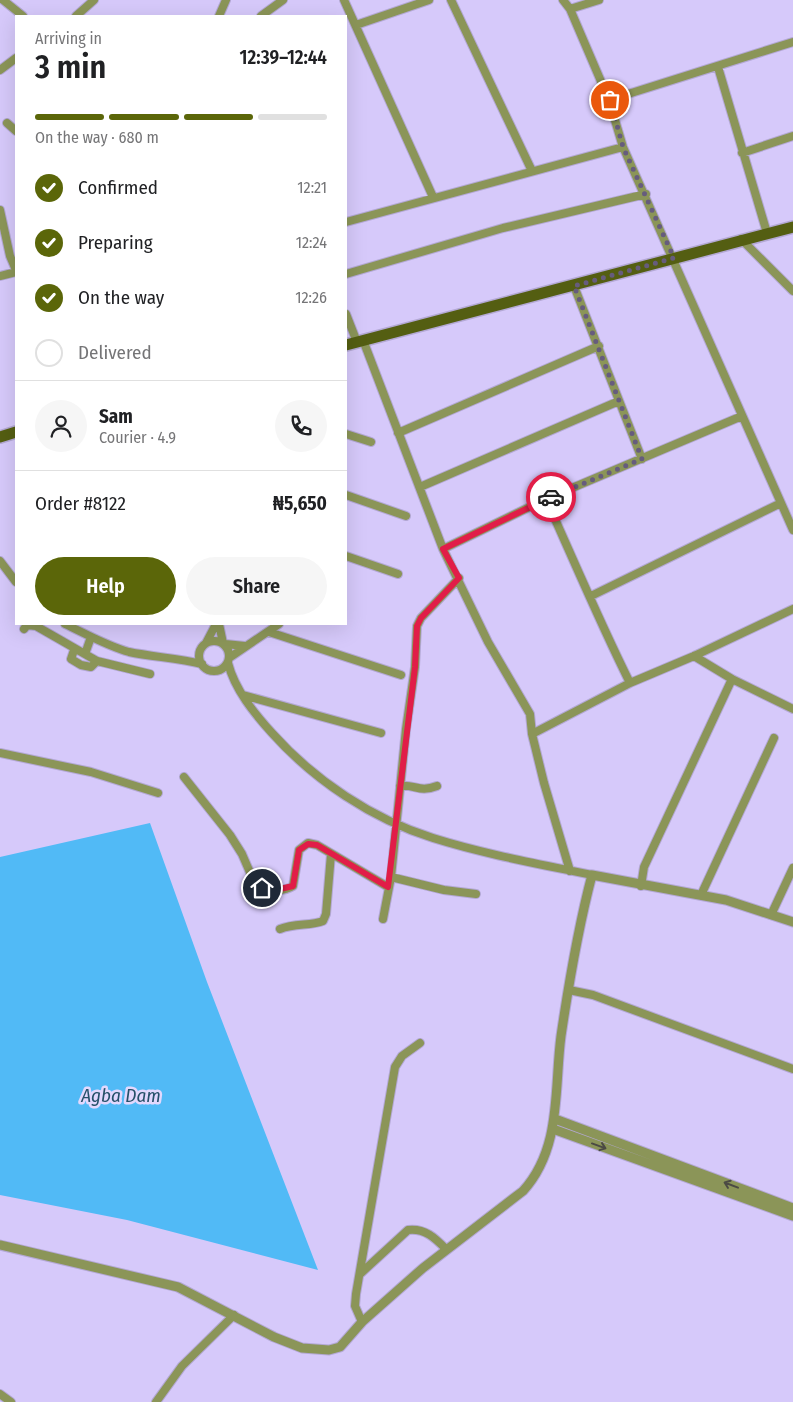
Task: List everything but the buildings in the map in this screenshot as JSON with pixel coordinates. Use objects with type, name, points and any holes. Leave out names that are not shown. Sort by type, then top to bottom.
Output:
[{"type":"main road","points":[[356,342],[793,227]]},
{"type":"main road","points":[[0,437],[15,432]]},
{"type":"street","points":[[3,0],[22,15]]},
{"type":"street","points":[[77,15],[94,0]]},
{"type":"street","points":[[219,15],[226,0]]},
{"type":"street","points":[[262,15],[283,0]]},
{"type":"street","points":[[344,0],[433,197]]},
{"type":"street","points":[[356,25],[429,0]]},
{"type":"street","points":[[450,0],[532,171]]},
{"type":"street","points":[[564,0],[570,9],[610,100],[623,147],[646,194],[793,530]]},
{"type":"street","points":[[570,9],[599,0]]},
{"type":"street","points":[[610,100],[793,42]]},
{"type":"street","points":[[0,70],[15,59]]},
{"type":"street","points":[[718,67],[767,233]]},
{"type":"street","points":[[7,123],[15,130]]},
{"type":"street","points":[[742,153],[793,136]]},
{"type":"street","points":[[347,222],[623,147]]},
{"type":"street","points":[[347,274],[503,228],[646,194]]},
{"type":"street","points":[[0,210],[10,256],[15,268]]},
{"type":"street","points":[[741,240],[793,291]]},
{"type":"street","points":[[0,276],[15,271]]},
{"type":"street","points":[[574,286],[642,459]]},
{"type":"street","points":[[347,317],[356,342],[398,432],[443,549],[459,578],[488,642],[530,714],[532,734],[570,871]]},
{"type":"street","points":[[398,432],[599,346]]},
{"type":"street","points":[[420,487],[619,401]]},
{"type":"street","points":[[443,549],[546,499],[742,416]]},
{"type":"street","points":[[347,434],[371,442]]},
{"type":"street","points":[[347,495],[406,516]]},
{"type":"street","points":[[546,499],[591,596],[606,636],[630,683]]},
{"type":"street","points":[[591,596],[781,503]]},
{"type":"street","points":[[347,556],[398,574]]},
{"type":"street","points":[[0,561],[15,581]]},
{"type":"street","points":[[383,919],[391,877],[415,667],[417,626],[421,618],[459,578]]},
{"type":"street","points":[[532,734],[630,683],[694,656],[793,609]]},
{"type":"street","points":[[24,629],[27,625],[36,626],[74,650],[97,661],[150,674]]},
{"type":"street","points":[[67,625],[91,637],[128,651],[182,658],[202,664],[207,669],[218,670],[232,679],[261,720],[307,768],[364,807],[432,838],[592,876],[732,902],[793,922]]},
{"type":"street","points":[[182,658],[200,650],[216,625]]},
{"type":"street","points":[[217,625],[229,661],[232,679]]},
{"type":"street","points":[[218,670],[245,646],[278,625]]},
{"type":"street","points":[[269,632],[401,674]]},
{"type":"street","points":[[84,654],[91,637]]},
{"type":"street","points":[[206,643],[216,640],[224,644],[245,646]]},
{"type":"street","points":[[74,650],[71,659],[77,663],[90,667],[97,661]]},
{"type":"street","points":[[200,650],[202,664]]},
{"type":"street","points":[[694,656],[732,679],[793,709]]},
{"type":"street","points":[[641,886],[644,867],[732,679]]},
{"type":"street","points":[[243,695],[381,733]]},
{"type":"street","points":[[701,895],[774,738]]},
{"type":"street","points":[[0,753],[91,772],[158,793]]},
{"type":"street","points":[[184,777],[230,835],[242,854],[255,884],[262,888],[280,889],[293,886],[299,850],[303,845],[317,845],[388,887]]},
{"type":"street","points":[[400,786],[406,785],[424,790],[438,786]]},
{"type":"street","points":[[280,929],[292,924],[317,924],[323,921],[326,914],[332,854]]},
{"type":"street","points":[[771,916],[793,868]]},
{"type":"street","points":[[0,1245],[165,1283],[234,1315],[248,1325],[302,1348],[329,1350],[340,1347],[348,1341],[362,1322],[446,1249],[523,1191],[534,1178],[547,1153],[553,1129],[556,1076],[569,990],[592,876]]},
{"type":"street","points":[[391,877],[444,890],[476,894]]},
{"type":"street","points":[[569,990],[593,994],[793,1069]]},
{"type":"street","points":[[362,1322],[355,1306],[395,1067],[402,1056],[420,1043]]},
{"type":"street","points":[[554,1118],[793,1208]]},
{"type":"street","points":[[553,1129],[793,1216]]},
{"type":"street","points":[[360,1274],[408,1230],[416,1229],[426,1232],[446,1249]]},
{"type":"street","points":[[156,1402],[182,1366],[234,1315]]},
{"type":"street","points":[[0,1394],[11,1402]]},
{"type":"water","name":"Agba Dam","points":[[150,823],[207,982],[318,1270],[127,1220],[0,1195],[0,857]]},
{"type":"way so far","points":[[551,497],[642,459],[574,286],[674,258],[623,147],[610,100]]},
{"type":"route","points":[[262,888],[280,889],[293,886],[296,879],[299,850],[303,845],[308,844],[317,845],[388,887],[391,877],[406,729],[415,667],[417,626],[421,618],[459,578],[443,549],[551,497]]}]
